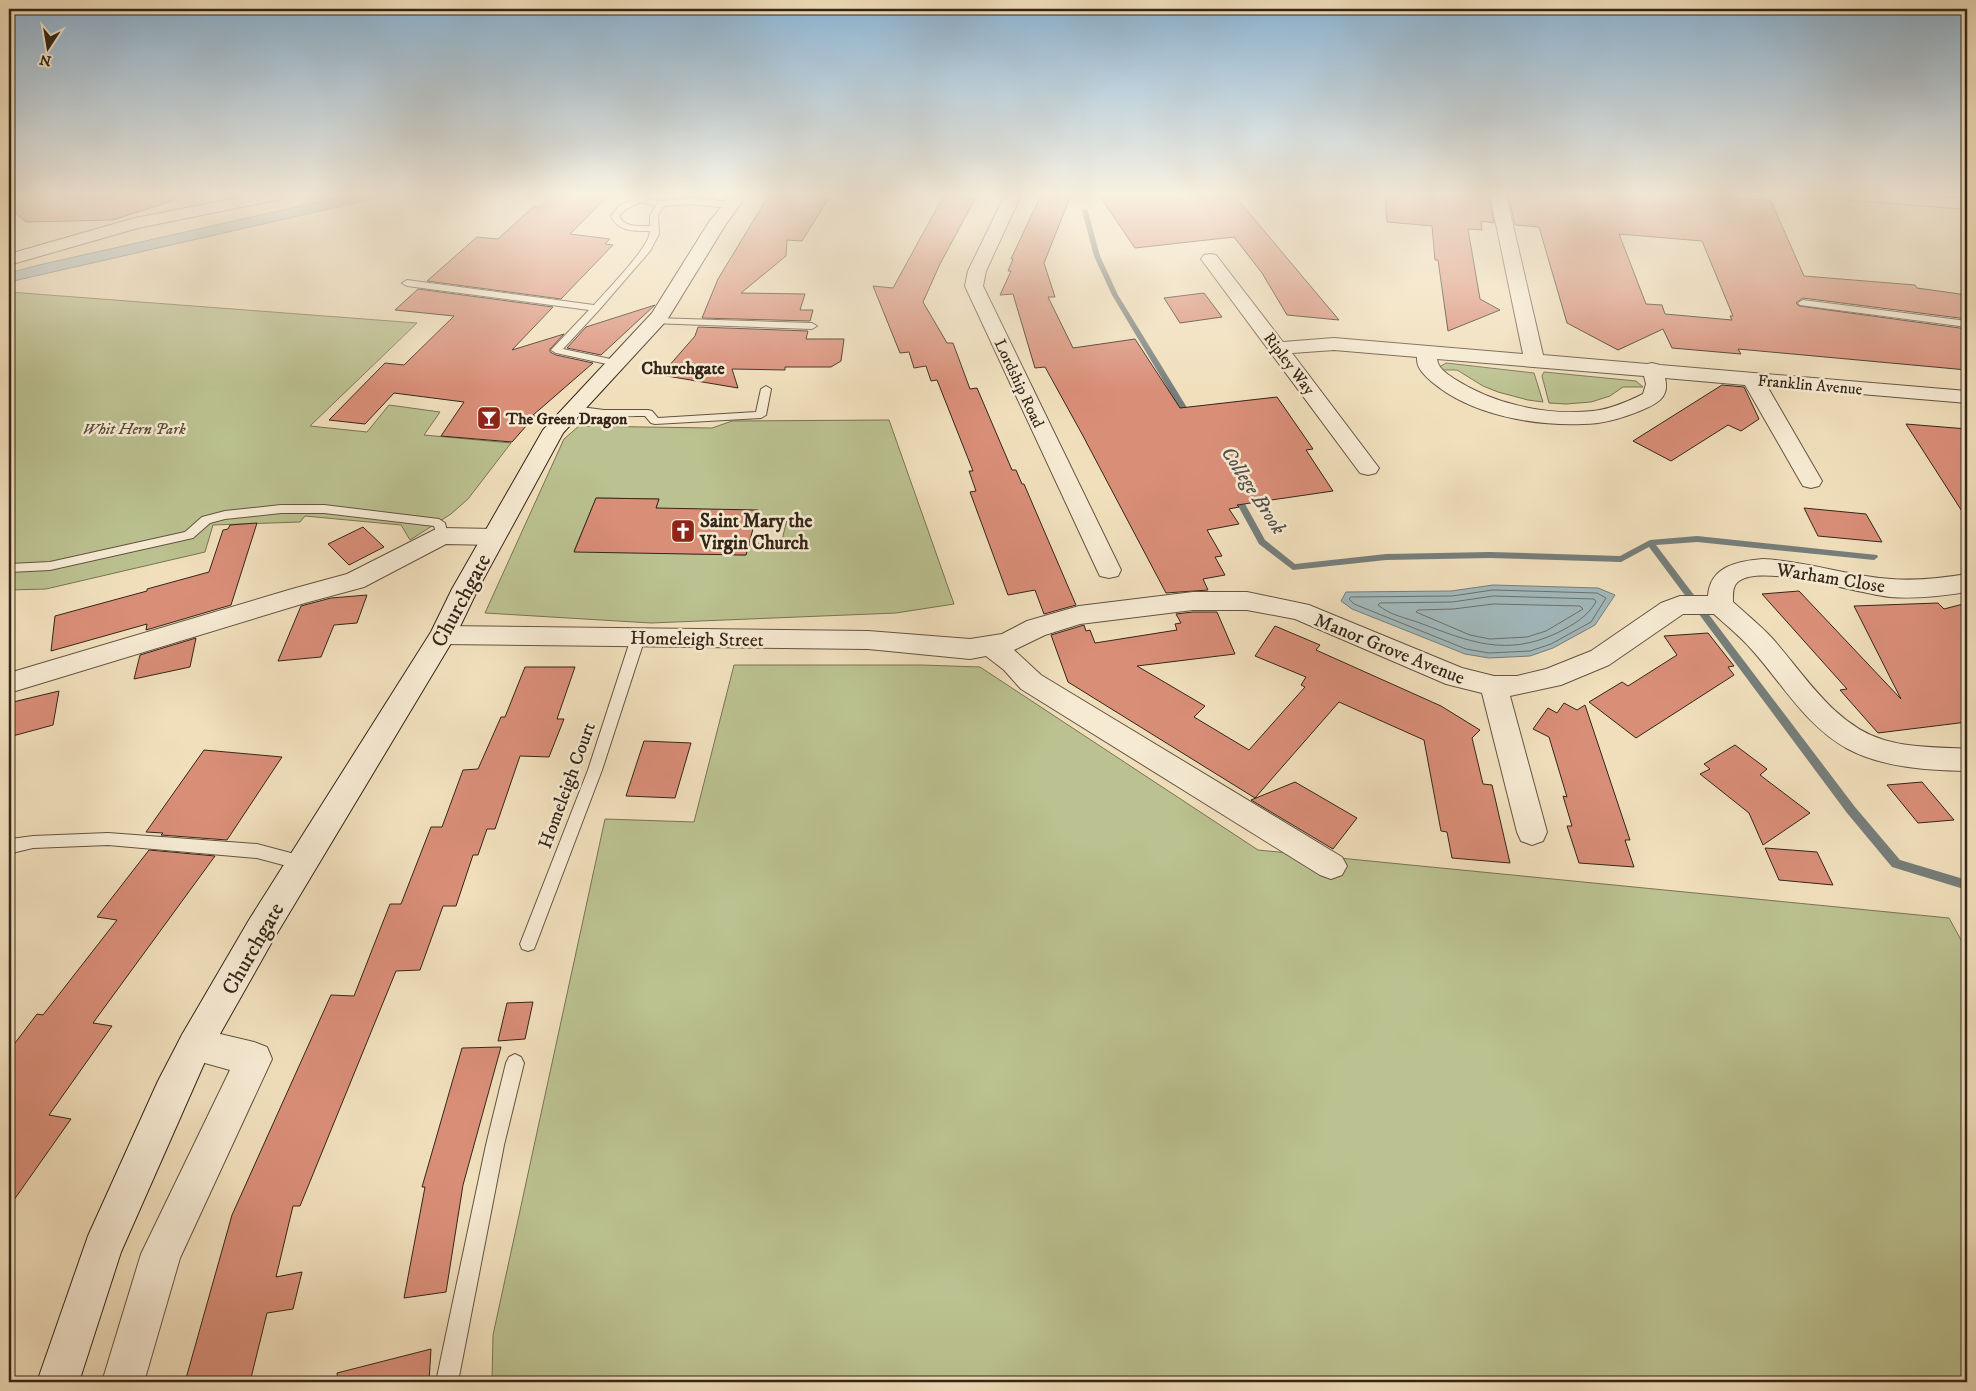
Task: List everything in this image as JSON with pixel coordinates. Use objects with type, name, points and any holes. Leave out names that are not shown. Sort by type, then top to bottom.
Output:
[{"type":"street","name":"Churchgate","points":[[58,1382],[102,1250],[171,1094],[195,1045],[261,930],[443,635],[465,589],[554,430],[660,316],[695,260]]},
{"type":"street","name":"Lordship Road","points":[[982,260],[977,271],[974,286],[1109,570]]},
{"type":"street","name":"Ripley Way","points":[[1211,260],[1280,348],[1368,468]]},
{"type":"street","points":[[1512,260],[1534,359]]},
{"type":"street","name":"Franklin Avenue","points":[[1280,348],[1334,344],[1534,359],[1967,397]]},
{"type":"street","points":[[1428,351],[1427,362],[1430,369],[1448,384],[1459,390],[1508,409],[1563,418],[1584,418],[1619,413],[1653,397],[1656,384],[1652,370]]},
{"type":"street","points":[[1752,379],[1811,481]]},
{"type":"street","name":"Churchgate","points":[[9,683],[302,595],[355,581],[442,536],[494,537]]},
{"type":"street","name":"Warham Close","points":[[1705,605],[1719,595],[1724,580],[1741,570],[1755,567],[1795,569],[1893,588],[1933,588],[1967,583]]},
{"type":"street","name":"Manor Grove Avenue","points":[[950,648],[970,649],[1008,642],[1036,628],[1079,615],[1193,601],[1247,601],[1300,611],[1456,677],[1494,686],[1517,686],[1551,678],[1600,658],[1670,608],[1705,605]]},
{"type":"street","points":[[1705,605],[1756,637],[1824,717],[1847,735],[1876,749],[1908,756],[1967,760]]},
{"type":"street","name":"Homeleigh Street","points":[[443,635],[868,640],[950,648]]},
{"type":"street","points":[[991,645],[1013,663],[1031,682],[1330,866]]},
{"type":"street","points":[[1494,686],[1532,832]]},
{"type":"street","points":[[123,1382],[161,1254],[254,1059],[195,1045]]},
{"type":"lane","points":[[616,363],[556,350],[638,260]]},
{"type":"lane","points":[[407,283],[596,308]]},
{"type":"lane","points":[[1803,303],[1967,324]]},
{"type":"lane","points":[[655,322],[812,326]]},
{"type":"lane","points":[[574,409],[604,413],[648,413],[655,421],[681,422],[712,417],[761,415],[766,389]]},
{"type":"lane","points":[[9,568],[50,566],[189,535],[206,520],[225,515],[281,509],[324,509],[438,523],[442,536]]},
{"type":"lane","name":"Homeleigh Court","points":[[528,944],[595,770],[638,638]]},
{"type":"lane","points":[[9,849],[11,846],[33,842],[108,839],[257,851],[302,863]]},
{"type":"lane","points":[[447,1382],[495,1145],[515,1063]]},
{"type":"green space","name":"Whit Hern Park","points":[[9,292],[417,323],[310,426],[367,432],[389,405],[440,412],[424,435],[511,443],[468,499],[451,514],[410,540],[401,525],[305,516],[300,522],[213,525],[205,552],[46,589],[9,590]]},
{"type":"green space","points":[[1446,363],[1534,373],[1543,402],[1498,392],[1483,386],[1457,370],[1439,370],[1439,367]]},
{"type":"green space","points":[[1544,372],[1636,381],[1643,387],[1623,387],[1610,396],[1591,402],[1549,403],[1542,376]]},
{"type":"green space","points":[[889,420],[954,604],[896,613],[651,623],[485,613],[564,439],[579,426],[712,428],[732,421]],"holes":[[[596,498],[659,499],[656,508],[755,519],[787,520],[781,544],[750,543],[746,555],[574,551]]]},
{"type":"green space","points":[[734,665],[922,665],[980,667],[1258,850],[1949,918],[1967,951],[1967,1382],[492,1382],[493,1335],[605,819],[694,822]]},
{"type":"water","points":[[62,260],[106,260],[9,282],[9,273]]},
{"type":"water","points":[[1493,585],[1598,588],[1615,595],[1595,625],[1553,648],[1530,656],[1489,658],[1465,654],[1352,609],[1341,601],[1346,592],[1451,591]]},
{"type":"building","points":[[451,260],[599,260],[561,299],[427,281]]},
{"type":"building","points":[[730,260],[781,260],[741,293],[805,294],[800,310],[813,310],[810,321],[702,318],[718,279]]},
{"type":"building","points":[[908,260],[942,260],[923,302],[947,343],[953,343],[970,389],[977,388],[1012,470],[1016,470],[1022,484],[1024,484],[1076,605],[1044,614],[1035,590],[1008,595],[970,492],[976,491],[969,471],[973,471],[937,380],[931,381],[926,366],[914,368],[909,352],[900,353],[873,286],[893,288]]},
{"type":"building","points":[[1013,260],[1045,260],[1044,263],[1055,297],[1048,297],[1073,348],[1135,339],[1180,408],[1277,397],[1313,449],[1306,450],[1333,491],[1237,505],[1239,507],[1229,509],[1239,524],[1207,530],[1222,556],[1215,557],[1225,575],[1203,579],[1208,590],[1166,593],[1045,367],[1035,368],[1013,294],[1000,295],[1011,271],[1008,271]]},
{"type":"building","points":[[1252,260],[1289,260],[1339,320],[1287,315],[1262,273]]},
{"type":"building","points":[[1435,260],[1473,260],[1480,299],[1500,310],[1448,331],[1438,260]]},
{"type":"building","points":[[1549,260],[1629,260],[1646,304],[1662,305],[1665,314],[1732,320],[1730,316],[1733,316],[1710,260],[1797,260],[1804,276],[1915,285],[1917,288],[1967,295],[1967,319],[1803,298],[1796,303],[1799,306],[1967,329],[1967,370],[1738,349],[1741,354],[1672,348],[1663,329],[1618,350],[1567,323]]},
{"type":"building","points":[[418,289],[553,307],[512,350],[564,334],[550,349],[550,352],[593,363],[532,416],[535,416],[512,442],[441,436],[464,402],[394,393],[365,424],[329,420],[385,363],[404,365],[454,316],[395,310]]},
{"type":"building","points":[[1204,293],[1222,317],[1180,323],[1164,298]]},
{"type":"building","points":[[655,305],[601,355],[567,348],[586,327]]},
{"type":"building","points":[[698,327],[808,331],[806,339],[844,339],[841,361],[831,367],[785,367],[785,370],[732,369],[738,388],[661,375],[695,336]]},
{"type":"building","points":[[1722,385],[1744,387],[1759,419],[1741,431],[1728,425],[1671,461],[1633,441]]},
{"type":"building","points":[[1906,424],[1967,429],[1967,519]]},
{"type":"building","name":"Saint Mary the Virgin Church","points":[[596,498],[659,499],[656,508],[758,510],[746,555],[574,552]]},
{"type":"building","points":[[1804,508],[1866,514],[1882,542],[1818,536]]},
{"type":"building","points":[[257,523],[231,605],[146,630],[147,624],[51,651],[55,616],[209,572],[223,530],[228,529],[230,525]]},
{"type":"building","points":[[363,527],[384,547],[349,565],[328,544]]},
{"type":"building","points":[[1799,591],[1901,699],[1854,606],[1938,603],[1944,609],[1967,603],[1967,722],[1878,733],[1840,690],[1847,689],[1762,594]]},
{"type":"building","points":[[367,595],[357,623],[334,625],[321,657],[278,661],[301,606],[331,598]]},
{"type":"building","points":[[1217,612],[1235,654],[1137,666],[1205,706],[1194,717],[1249,750],[1305,687],[1301,685],[1306,677],[1255,656],[1275,626],[1320,645],[1316,650],[1441,706],[1480,730],[1472,738],[1483,784],[1492,785],[1510,863],[1452,858],[1447,832],[1441,831],[1424,740],[1339,702],[1255,798],[1068,682],[1051,635],[1084,625],[1086,631],[1090,630],[1095,643],[1177,630],[1175,624],[1181,623],[1176,614]]},
{"type":"building","points":[[1708,633],[1734,666],[1728,667],[1734,675],[1636,738],[1589,702],[1622,682],[1628,686],[1677,655],[1664,636]]},
{"type":"building","points":[[196,638],[190,667],[134,679],[140,655]]},
{"type":"building","points":[[525,667],[575,667],[557,719],[564,719],[549,757],[520,756],[495,829],[487,829],[478,855],[473,855],[456,906],[443,906],[420,970],[396,971],[300,1206],[293,1206],[276,1277],[302,1272],[293,1309],[267,1313],[250,1382],[185,1382],[232,1215],[331,995],[354,996],[390,904],[401,904],[431,827],[442,827],[463,770],[478,769],[501,717],[505,717]]},
{"type":"building","points":[[59,691],[53,725],[9,737],[9,703]]},
{"type":"building","points":[[1564,703],[1577,710],[1585,705],[1630,840],[1625,840],[1634,867],[1579,863],[1567,826],[1572,826],[1563,796],[1567,797],[1549,737],[1533,729],[1548,708],[1557,713]]},
{"type":"building","points":[[644,741],[691,743],[675,798],[626,796]]},
{"type":"building","points":[[1735,745],[1767,769],[1760,775],[1810,813],[1763,845],[1749,813],[1700,774],[1710,769],[1704,764]]},
{"type":"building","points":[[204,750],[282,757],[227,840],[161,835],[163,833],[146,832]]},
{"type":"building","points":[[1295,782],[1357,818],[1333,849],[1251,800]]},
{"type":"building","points":[[1922,782],[1954,820],[1918,823],[1887,785]]},
{"type":"building","points":[[1765,848],[1817,852],[1833,885],[1779,880]]},
{"type":"building","points":[[149,850],[215,856],[93,1023],[112,1026],[49,1115],[71,1119],[9,1207],[9,1051],[37,1014],[43,1015],[117,920],[97,917]]},
{"type":"building","points":[[533,1002],[525,1039],[498,1041],[507,1003]]},
{"type":"building","points":[[501,1047],[463,1185],[446,1292],[404,1298],[425,1187],[422,1187],[462,1048]]},
{"type":"building","points":[[431,1349],[429,1382],[338,1382],[337,1373]]},
{"type":"waterway","name":"College Brook","points":[[1099,260],[1115,295],[1190,419]]},
{"type":"waterway","name":"College Brook","points":[[1235,493],[1262,542],[1293,567],[1386,557],[1490,555],[1621,559],[1650,543]]},
{"type":"waterway","points":[[1650,543],[1697,539],[1874,557]]},
{"type":"waterway","points":[[1650,543],[1851,810],[1896,864],[1967,885]]},
{"type":"place","name":"The Green Dragon","points":[[489,418]]},
{"type":"place","name":"Saint Mary the Virgin Church","points":[[683,531]]},
{"type":"district","name":"Churchgate","points":[[683,368]]}]
